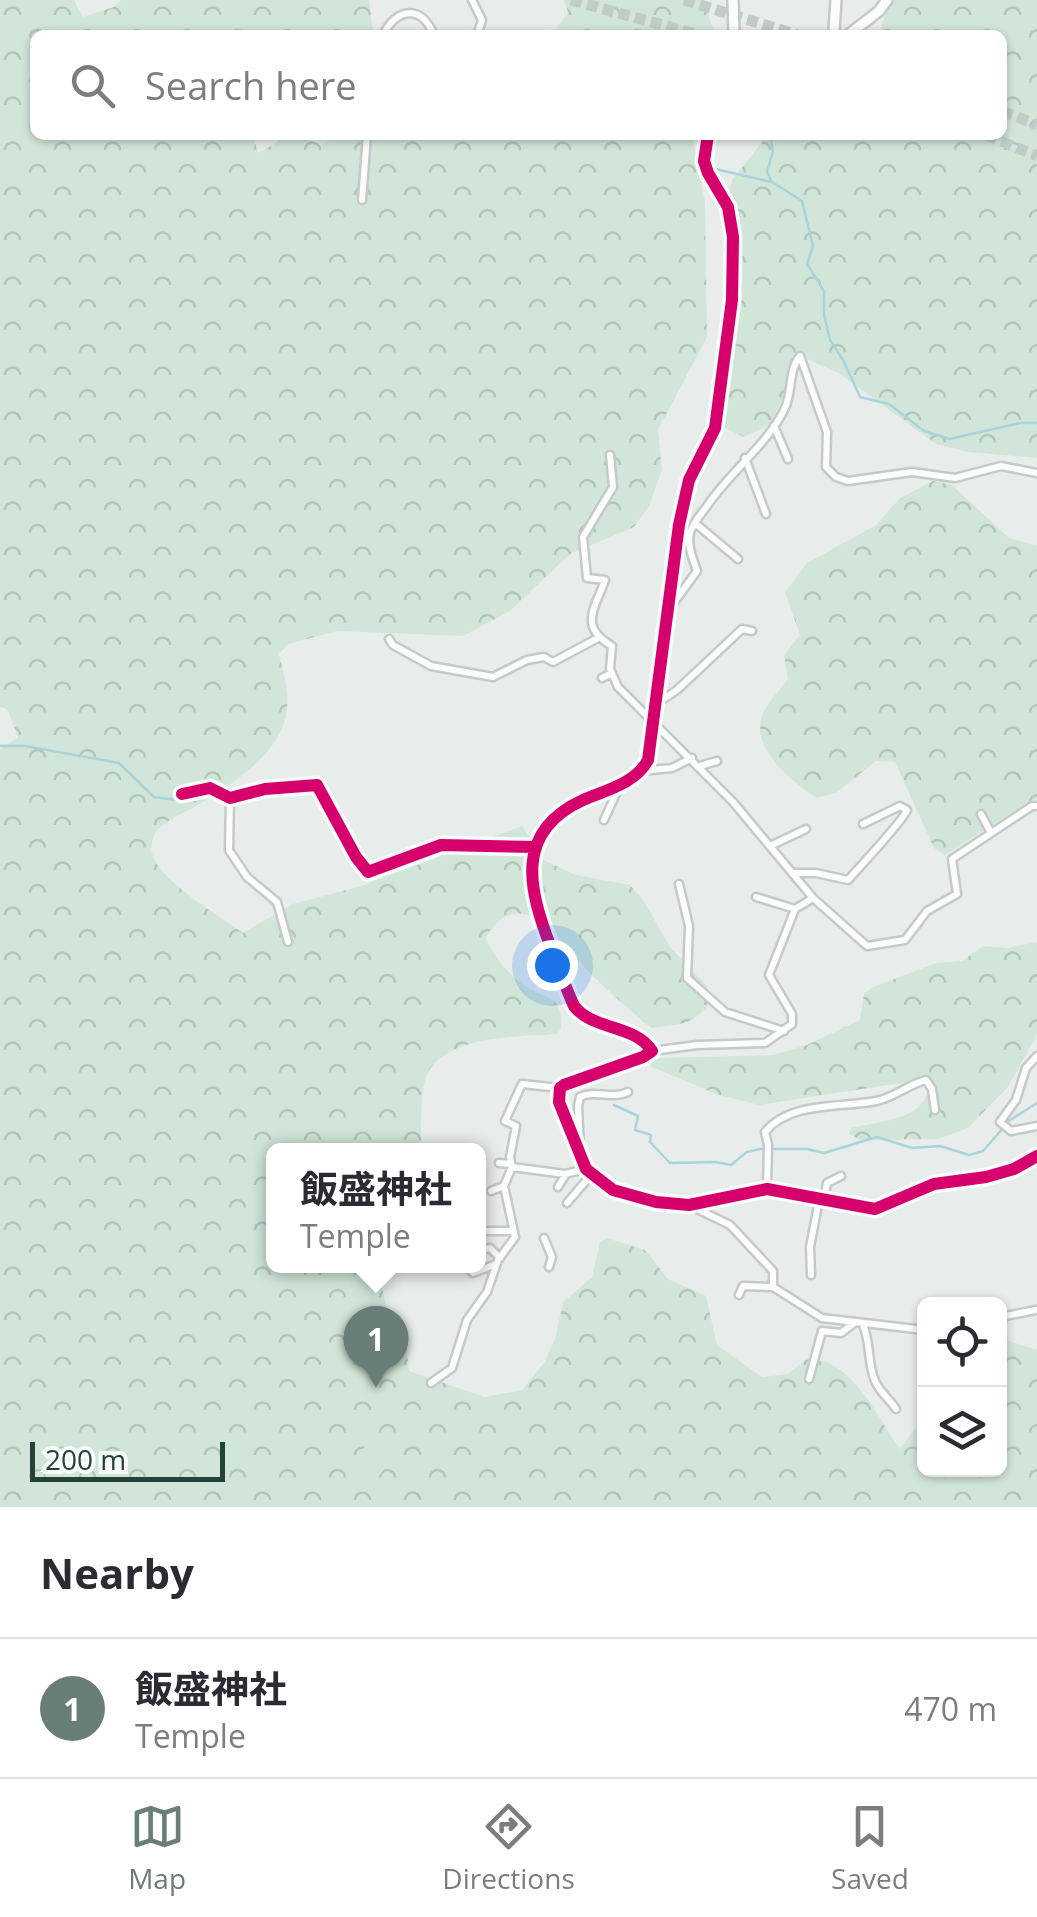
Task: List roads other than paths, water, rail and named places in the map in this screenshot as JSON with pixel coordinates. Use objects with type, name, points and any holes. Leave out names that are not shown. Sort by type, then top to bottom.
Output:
[{"type":"street","points":[[472,0],[482,20],[478,30]]},
{"type":"street","points":[[733,0],[734,30]]},
{"type":"street","points":[[834,30],[836,0]]},
{"type":"street","points":[[854,30],[887,0]]},
{"type":"street","points":[[386,30],[404,12],[421,17],[430,30]]},
{"type":"street","points":[[362,200],[367,140]]},
{"type":"street","points":[[652,1051],[643,1040],[584,1016],[574,1006],[533,898],[531,872],[536,846],[559,814],[620,785],[641,771],[648,760],[688,480],[715,428],[732,300],[734,237],[728,207],[704,161],[707,140]]},
{"type":"street","points":[[669,609],[696,571],[690,532],[774,426],[786,406],[795,362],[800,356],[827,432],[826,467],[836,477],[848,481],[912,472],[955,478],[1001,466],[1037,473]]},
{"type":"street","points":[[774,426],[788,459]]},
{"type":"street","points":[[610,455],[613,487],[583,537],[582,547],[587,578],[605,582],[593,609],[592,626],[598,638],[612,646],[612,672],[621,691],[700,766],[813,898],[868,946],[898,942],[910,934],[927,911],[957,894],[952,859],[1037,806]]},
{"type":"street","points":[[745,458],[766,514]]},
{"type":"street","points":[[695,523],[738,559]]},
{"type":"street","points":[[656,704],[677,690],[742,629],[752,631]]},
{"type":"street","points":[[388,640],[430,666],[493,677],[527,660],[544,657],[553,662],[598,638]]},
{"type":"street","points":[[602,678],[612,672]]},
{"type":"street","points":[[641,771],[672,768],[692,758]]},
{"type":"street","points":[[700,766],[717,761]]},
{"type":"street","points":[[182,794],[210,788],[230,798],[265,789],[317,785],[368,872],[442,844],[536,846]]},
{"type":"street","points":[[608,816],[620,785]]},
{"type":"street","points":[[230,798],[229,850],[247,877],[277,902],[288,942]]},
{"type":"street","points":[[792,873],[848,880],[882,839],[896,829],[907,810],[900,806],[863,824]]},
{"type":"street","points":[[981,814],[991,833]]},
{"type":"street","points":[[770,846],[806,829]]},
{"type":"street","points":[[678,884],[689,926],[686,978],[725,1012],[784,1031]]},
{"type":"street","points":[[756,897],[795,908]]},
{"type":"street","points":[[431,1383],[452,1368],[467,1320],[515,1238],[504,1186],[516,1126],[506,1121],[522,1084],[560,1088],[652,1051],[765,1043],[784,1031],[794,1019],[769,975],[795,908],[813,898]]},
{"type":"street","points":[[1037,1056],[1021,1078],[1016,1100],[1000,1120],[1004,1128],[1020,1131],[1037,1126]]},
{"type":"street","points":[[766,1189],[768,1148],[764,1134],[788,1116],[824,1106],[876,1101],[922,1081],[931,1085],[935,1110]]},
{"type":"street","points":[[560,1088],[560,1102],[588,1172],[630,1197],[689,1204],[766,1189],[875,1209],[934,1184],[986,1177],[1014,1169],[1037,1156]]},
{"type":"street","points":[[577,1152],[581,1140],[580,1097],[591,1093],[619,1096],[628,1092]]},
{"type":"street","points":[[498,1163],[567,1173],[588,1172]]},
{"type":"street","points":[[567,1203],[588,1172]]},
{"type":"street","points":[[558,1187],[567,1173]]},
{"type":"street","points":[[811,1275],[810,1247],[821,1200],[828,1183],[841,1176]]},
{"type":"street","points":[[491,1192],[504,1186]]},
{"type":"street","points":[[689,1204],[730,1225],[772,1271],[772,1287]]},
{"type":"street","points":[[486,1231],[511,1230]]},
{"type":"street","points":[[544,1238],[552,1257],[549,1266]]},
{"type":"street","points":[[486,1248],[499,1261]]},
{"type":"street","points":[[486,1266],[499,1261]]},
{"type":"street","points":[[739,1295],[744,1286],[772,1287],[822,1318],[917,1329]]},
{"type":"street","points":[[1007,1316],[1036,1310]]},
{"type":"street","points":[[809,1379],[822,1331],[842,1333],[858,1324]]},
{"type":"street","points":[[858,1324],[869,1336],[868,1360],[874,1380],[896,1409]]},
{"type":"waterway","points":[[771,140],[773,152],[767,172],[771,181]]},
{"type":"waterway","points":[[711,168],[772,182],[802,201],[813,246],[807,264],[824,291],[830,340],[860,397],[889,404],[924,431],[949,439],[1020,423],[1037,423]]},
{"type":"waterway","points":[[0,746],[25,746],[119,763],[154,797],[185,801]]},
{"type":"waterway","points":[[614,1105],[638,1116],[635,1130],[651,1135],[650,1142],[670,1163],[731,1165],[747,1152],[760,1149],[824,1153],[877,1137],[912,1148],[940,1146],[969,1155],[983,1151],[1010,1120],[1037,1103]]},
{"type":"tunnel","points":[[571,0],[681,30]]},
{"type":"tunnel","points":[[684,0],[782,30]]},
{"type":"tunnel","points":[[1007,113],[1037,125]]},
{"type":"tunnel","points":[[998,140],[1037,156]]},
{"type":"place","name":"飯盛神社","points":[[376,1388]]}]
